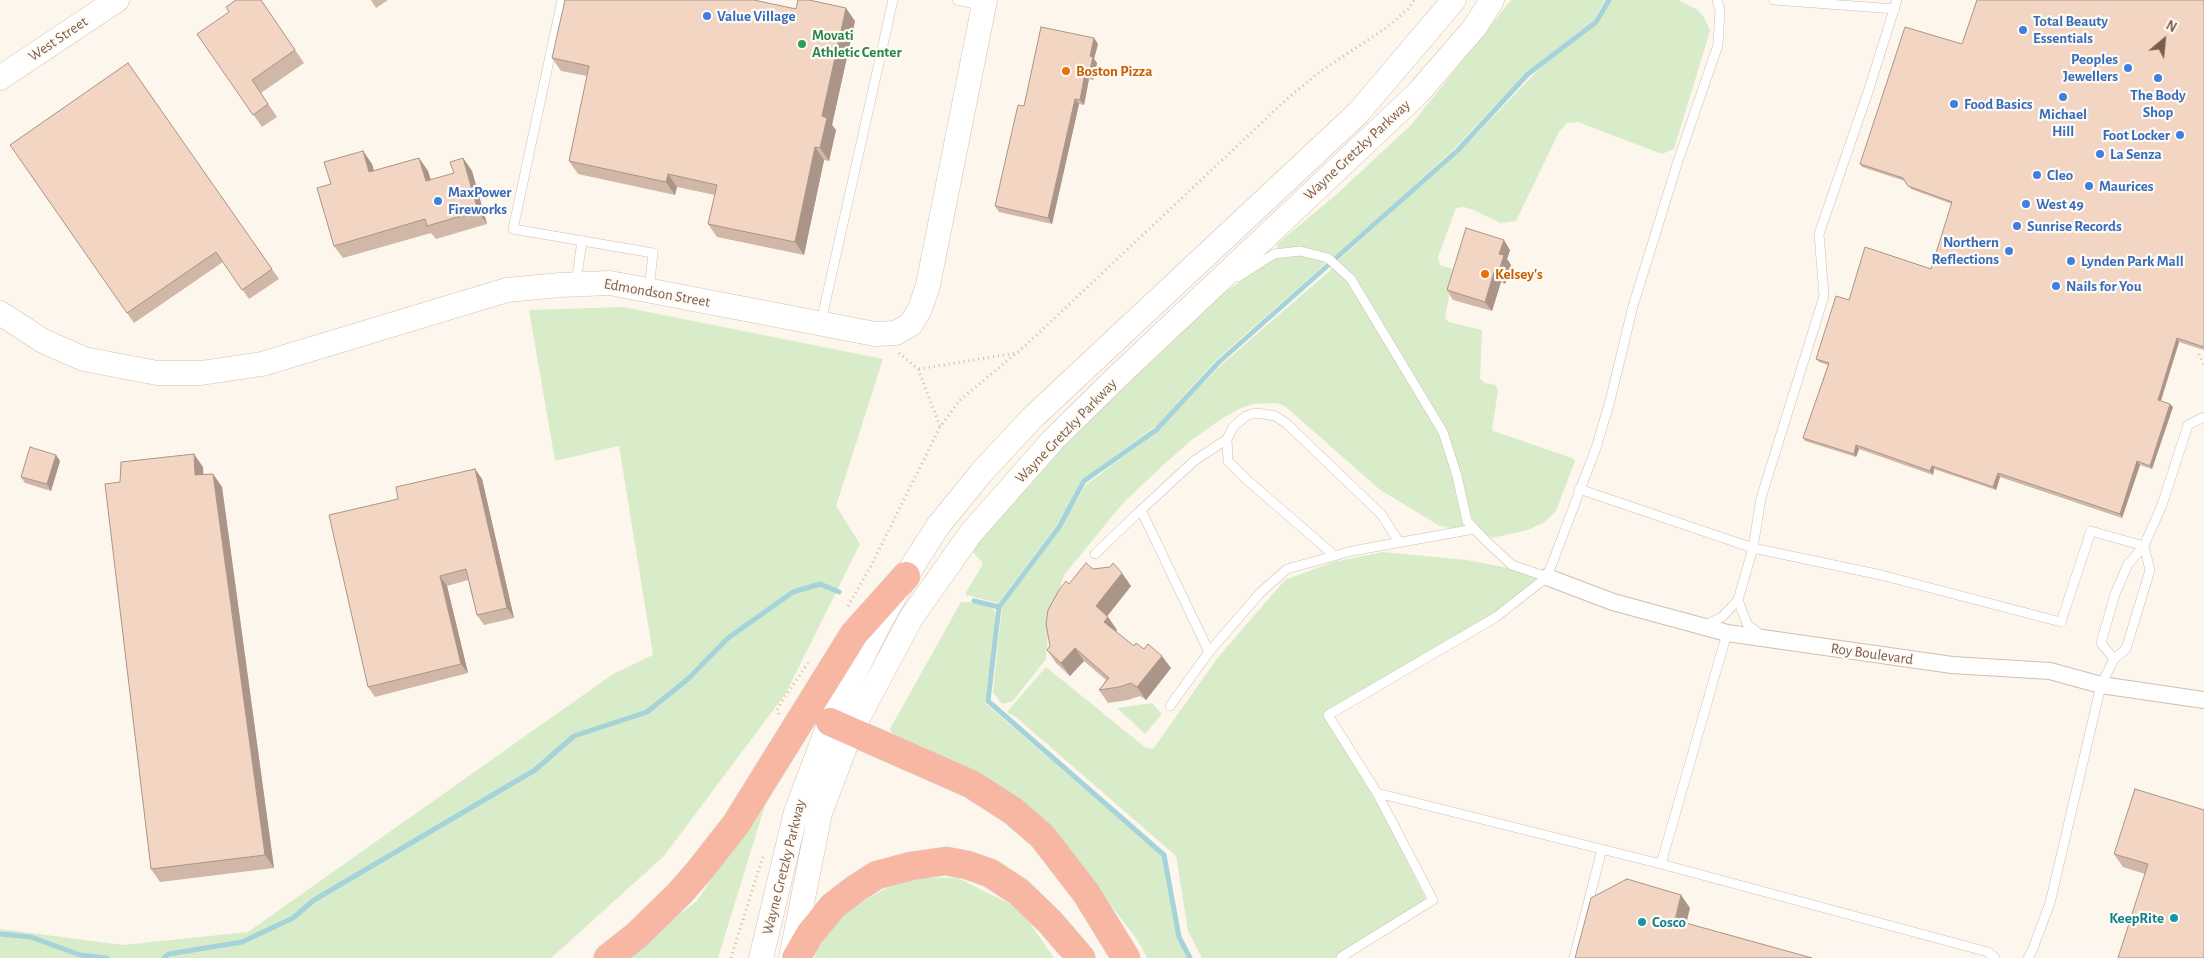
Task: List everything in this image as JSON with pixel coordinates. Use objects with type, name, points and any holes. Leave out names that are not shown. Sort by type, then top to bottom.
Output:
[{"type":"highway","points":[[608,958],[644,929],[680,893],[736,824],[854,634],[906,576]]},
{"type":"highway","points":[[841,726],[971,784],[1013,811],[1042,836],[1086,892],[1126,958]]},
{"type":"highway","points":[[796,958],[810,934],[833,906],[855,889],[877,875],[911,866],[946,861],[967,865],[990,873],[1019,892],[1057,930],[1081,958]]},
{"type":"main road","name":"West Street","points":[[0,78],[117,0]]},
{"type":"main road","name":"Wayne Gretzky Parkway","points":[[791,958],[820,813],[841,726],[878,626],[906,576],[938,526],[981,473],[1030,419],[1358,113],[1454,0]]},
{"type":"main road","name":"Wayne Gretzky Parkway","points":[[761,958],[796,812],[841,726],[911,618],[971,533],[1053,440],[1418,93],[1475,28],[1492,0]]},
{"type":"main road","name":"Edmondson Street","points":[[0,313],[43,341],[84,359],[157,373],[201,373],[262,364],[507,290],[610,282],[875,334],[896,333],[911,324],[923,301],[928,286],[985,3]]},
{"type":"street","name":"Roy Boulevard","points":[[1547,577],[1613,602],[1727,633],[1952,665],[2050,670],[2101,685],[2204,700]]},
{"type":"lane","points":[[562,0],[513,229],[653,253],[649,290]]},
{"type":"lane","points":[[821,323],[893,0]]},
{"type":"lane","points":[[957,0],[985,3]]},
{"type":"lane","points":[[1341,957],[1433,900],[1377,793],[1328,715],[1496,617],[1547,577],[1596,448],[1610,401],[1632,306],[1718,45],[1720,10],[1717,0]]},
{"type":"lane","points":[[1701,626],[1722,617],[1738,600],[1753,548],[1760,498],[1824,296],[1819,234],[1896,5],[1774,0]]},
{"type":"lane","points":[[576,284],[582,241]]},
{"type":"lane","points":[[1195,303],[1274,254],[1300,250],[1328,258],[1351,278],[1442,432],[1457,476],[1467,521],[1512,565],[1547,577]]},
{"type":"lane","points":[[1335,556],[1234,468],[1228,460],[1227,439],[1233,427],[1246,416],[1255,413],[1275,416],[1286,423],[1381,514],[1399,542]]},
{"type":"lane","points":[[2114,659],[2102,643],[2114,594],[2128,564],[2144,546],[2162,505],[2188,425],[2204,417]]},
{"type":"lane","points":[[1095,554],[1194,461],[1227,439]]},
{"type":"lane","points":[[1579,489],[1753,548],[1881,575],[2061,622],[2091,530],[2144,546]]},
{"type":"lane","points":[[1141,510],[1209,652]]},
{"type":"lane","points":[[1170,706],[1209,652],[1260,593],[1287,570],[1335,556],[1399,542],[1474,529]]},
{"type":"lane","points":[[2028,958],[2050,903],[2101,685],[2114,659],[2126,649],[2150,570],[2144,546]]},
{"type":"lane","points":[[1738,600],[1747,624],[1765,639]]},
{"type":"lane","points":[[1661,864],[1727,633]]},
{"type":"lane","points":[[1377,793],[1661,864],[1988,952],[1995,958]]},
{"type":"lane","points":[[1574,958],[1602,849]]},
{"type":"path","points":[[875,334],[918,369],[940,427]]},
{"type":"path","points":[[918,369],[951,362],[1016,353]]},
{"type":"path","points":[[2198,354],[2204,365]]},
{"type":"green space","points":[[1511,0],[1605,0],[1594,20],[1527,72],[1453,150],[1336,256],[1280,250],[1277,247],[1278,243],[1337,194],[1411,125]]},
{"type":"green space","points":[[1611,0],[1678,0],[1698,10],[1705,19],[1710,31],[1674,149],[1662,154],[1578,122],[1567,123],[1559,132],[1516,221],[1500,223],[1474,210],[1464,207],[1456,208],[1438,257],[1440,265],[1452,269],[1453,274],[1445,318],[1449,322],[1482,330],[1480,379],[1485,383],[1496,385],[1498,391],[1493,431],[1572,458],[1575,461],[1556,511],[1545,522],[1528,530],[1492,538],[1475,527],[1448,444],[1338,264],[1339,260],[1471,140],[1540,68],[1597,23]]},
{"type":"green space","points":[[1299,255],[1320,260],[1324,262],[1324,265],[1215,361],[1157,425],[1083,479],[1056,526],[998,603],[966,595],[982,566],[982,562],[972,551],[973,548],[1061,445],[1223,293],[1274,259]]},
{"type":"green space","points":[[1333,268],[1349,279],[1440,432],[1454,472],[1465,520],[1463,527],[1458,530],[1438,525],[1379,489],[1286,407],[1277,403],[1253,404],[1241,408],[1221,419],[1189,442],[1159,469],[1123,503],[1064,575],[1049,620],[1046,659],[1013,701],[1002,704],[993,692],[1002,607],[1059,530],[1086,485],[1157,431],[1221,365]]},
{"type":"green space","points":[[623,307],[883,359],[836,506],[860,544],[786,693],[664,856],[551,958],[0,958],[0,929],[123,945],[248,932],[613,674],[653,655],[619,446],[555,461],[529,310]]},
{"type":"green space","points":[[1383,552],[1467,560],[1508,568],[1541,579],[1496,616],[1326,718],[1378,804],[1426,899],[1425,902],[1338,958],[1202,958],[1188,931],[1176,856],[1016,717],[1007,712],[1046,667],[1146,748],[1153,749],[1219,656],[1285,580],[1333,562]]},
{"type":"green space","points":[[961,602],[969,602],[992,608],[995,611],[996,618],[985,703],[1162,856],[1177,936],[1188,958],[1147,958],[1138,941],[1060,838],[897,742],[890,729]]},
{"type":"green space","points":[[1152,703],[1162,714],[1145,734],[1117,708]]},
{"type":"green space","points":[[769,792],[718,958],[621,958],[697,901]]},
{"type":"green space","points":[[906,877],[958,878],[1020,909],[1054,958],[815,958],[816,952],[842,913]]},
{"type":"building","points":[[236,0],[261,0],[295,50],[252,80],[268,104],[253,115],[197,34],[229,12],[226,7]]},
{"type":"building","points":[[565,0],[754,0],[796,9],[798,0],[809,0],[846,8],[822,116],[827,118],[820,148],[815,147],[795,242],[708,224],[717,185],[668,174],[666,182],[569,161],[589,66],[552,58]]},
{"type":"building","name":"Lynden Park Mall","points":[[1977,0],[2204,0],[2204,347],[2177,338],[2158,400],[2170,404],[2150,466],[2137,461],[2120,514],[1998,473],[1993,487],[1932,466],[1930,471],[1856,445],[1854,454],[1803,438],[1829,363],[1816,359],[1836,296],[1849,300],[1865,247],[1931,269],[1952,202],[1908,186],[1903,178],[1860,164],[1905,27],[1962,44]]},
{"type":"building","points":[[1041,27],[1094,38],[1090,56],[1093,57],[1089,74],[1085,73],[1080,100],[1075,99],[1048,218],[995,206],[1018,105],[1024,106]]},
{"type":"building","points":[[128,63],[272,269],[242,290],[216,252],[127,313],[10,145]]},
{"type":"building","points":[[363,151],[369,172],[419,158],[426,181],[454,173],[450,162],[463,158],[478,211],[427,226],[425,219],[334,246],[317,188],[331,184],[324,162]]},
{"type":"building","name":"Kelsey's","points":[[1466,228],[1504,240],[1499,254],[1504,255],[1498,274],[1494,272],[1485,302],[1447,290]]},
{"type":"building","points":[[30,447],[56,455],[47,484],[21,477]]},
{"type":"building","points":[[194,454],[195,475],[213,474],[265,855],[151,869],[105,484],[120,482],[121,462]]},
{"type":"building","points":[[475,469],[507,608],[477,615],[466,569],[440,576],[461,664],[368,687],[329,515],[398,499],[396,487]]},
{"type":"building","points":[[1086,563],[1093,569],[1110,567],[1113,563],[1122,573],[1096,606],[1108,617],[1104,622],[1134,646],[1136,643],[1144,649],[1148,644],[1162,656],[1137,687],[1131,683],[1099,690],[1109,678],[1075,648],[1061,663],[1047,650],[1050,646],[1046,624],[1048,610],[1066,581],[1069,584]]},
{"type":"building","name":"KeepRite","points":[[2135,789],[2204,810],[2204,958],[2118,958],[2148,864],[2114,854]]},
{"type":"building","name":"Cosco","points":[[1627,879],[1681,895],[1675,920],[1812,958],[1575,958],[1591,898]]},
{"type":"waterway","points":[[1190,958],[1179,937],[1164,855],[988,701],[999,607],[1059,527],[1084,481],[1156,430],[1219,362],[1458,150],[1528,74],[1596,22],[1609,0]]},
{"type":"waterway","points":[[164,958],[169,954],[242,942],[293,918],[314,900],[535,770],[574,736],[647,712],[688,679],[728,638],[793,592],[820,584],[839,592]]},
{"type":"waterway","points":[[974,601],[999,607]]},
{"type":"waterway","points":[[0,934],[31,937],[80,955],[107,958]]},
{"type":"place","name":"Value Village","points":[[707,16]]},
{"type":"place","name":"Total Beauty Essentials","points":[[2023,30]]},
{"type":"place","name":"Movati Athletic Center","points":[[802,44]]},
{"type":"place","name":"Peoples Jewellers","points":[[2128,68]]},
{"type":"place","name":"Boston Pizza","points":[[1066,71]]},
{"type":"place","name":"The Body Shop","points":[[2158,78]]},
{"type":"place","name":"Michael Hill","points":[[2063,97]]},
{"type":"place","name":"Food Basics","points":[[1954,104]]},
{"type":"place","name":"Foot Locker","points":[[2180,135]]},
{"type":"place","name":"La Senza","points":[[2100,154]]},
{"type":"place","name":"Cleo","points":[[2037,175]]},
{"type":"place","name":"Maurices","points":[[2089,186]]},
{"type":"place","name":"MaxPower Fireworks","points":[[438,201]]},
{"type":"place","name":"West 49","points":[[2026,204]]},
{"type":"place","name":"Sunrise Records","points":[[2017,226]]},
{"type":"place","name":"Northern Reflections","points":[[2009,251]]},
{"type":"place","name":"Lynden Park Mall","points":[[2071,261]]},
{"type":"place","name":"Kelsey's","points":[[1485,274]]},
{"type":"place","name":"Nails for You","points":[[2056,286]]},
{"type":"place","name":"KeepRite","points":[[2174,918]]},
{"type":"place","name":"Cosco","points":[[1642,922]]}]
